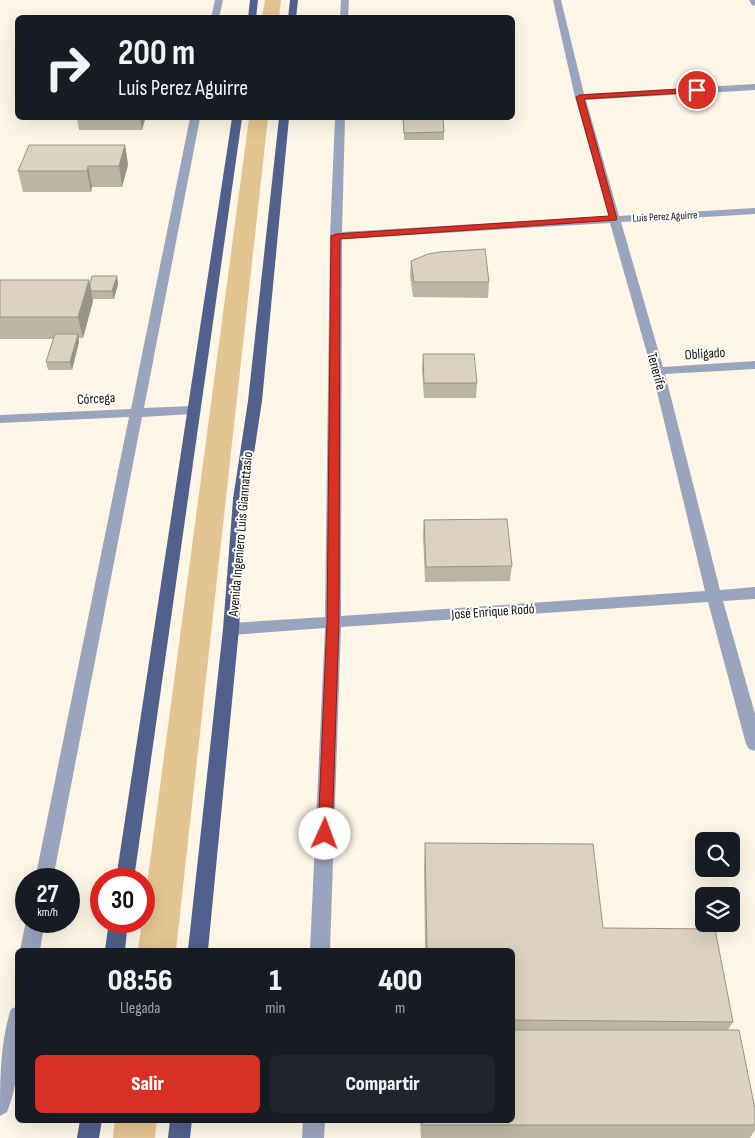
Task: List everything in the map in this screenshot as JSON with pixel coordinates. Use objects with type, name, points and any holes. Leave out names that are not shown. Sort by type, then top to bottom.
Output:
[{"type":"main road","points":[[252,15],[254,0]]},
{"type":"main road","points":[[292,15],[294,0]]},
{"type":"main road","points":[[127,868],[237,120]]},
{"type":"main road","name":"Avenida Ingeniero Luis Giannattasio","points":[[198,948],[231,628],[240,499],[255,401],[272,250],[284,120]]},
{"type":"main road","points":[[115,948],[117,933]]},
{"type":"main road","points":[[88,1138],[90,1123]]},
{"type":"main road","points":[[179,1138],[181,1123]]},
{"type":"street","points":[[216,15],[219,0]]},
{"type":"street","points":[[344,15],[345,0]]},
{"type":"street","name":"Tenerife","points":[[556,0],[613,219],[658,371],[714,597],[755,744]]},
{"type":"street","points":[[752,0],[755,4]]},
{"type":"street","points":[[580,97],[755,87]]},
{"type":"street","points":[[46,868],[195,120]]},
{"type":"street","points":[[320,948],[333,621],[336,236],[340,120]]},
{"type":"street","name":"Luis Perez Aguirre","points":[[336,236],[755,211]]},
{"type":"street","name":"Obligado","points":[[658,371],[755,365]]},
{"type":"street","name":"Córcega","points":[[0,419],[193,410]]},
{"type":"street","name":"José Enrique Rodó","points":[[231,628],[755,593]]},
{"type":"street","points":[[30,948],[34,933]]},
{"type":"street","points":[[0,1105],[15,1031]]},
{"type":"street","points":[[313,1138],[314,1123]]},
{"type":"shaded area","points":[[265,0],[281,0],[279,15],[262,15]]},
{"type":"shaded area","points":[[249,120],[268,120],[176,948],[138,948],[140,933],[155,933],[155,868],[149,868]]},
{"type":"shaded area","points":[[115,1123],[157,1123],[155,1138],[113,1138]]},
{"type":"building","points":[[403,120],[443,120],[444,132],[404,133]]},
{"type":"building","points":[[29,145],[125,145],[119,166],[88,166],[87,171],[18,171]]},
{"type":"building","points":[[485,249],[489,282],[414,282],[411,261],[428,254],[440,252]]},
{"type":"building","points":[[92,276],[117,276],[112,291],[91,291]]},
{"type":"building","points":[[0,280],[89,280],[78,317],[0,317]]},
{"type":"building","points":[[55,334],[78,334],[70,362],[46,362]]},
{"type":"building","points":[[423,354],[474,354],[477,383],[424,383]]},
{"type":"building","points":[[507,519],[512,566],[426,567],[424,520]]},
{"type":"building","points":[[425,843],[593,844],[603,928],[695,929],[695,932],[716,932],[733,1022],[515,1020],[515,948],[427,948]]},
{"type":"building","points":[[515,1030],[739,1030],[755,1109],[755,1125],[422,1125],[422,1123],[515,1123]]},
{"type":"route","points":[[325,834],[333,621],[336,236],[613,219],[580,97],[697,90]]}]
